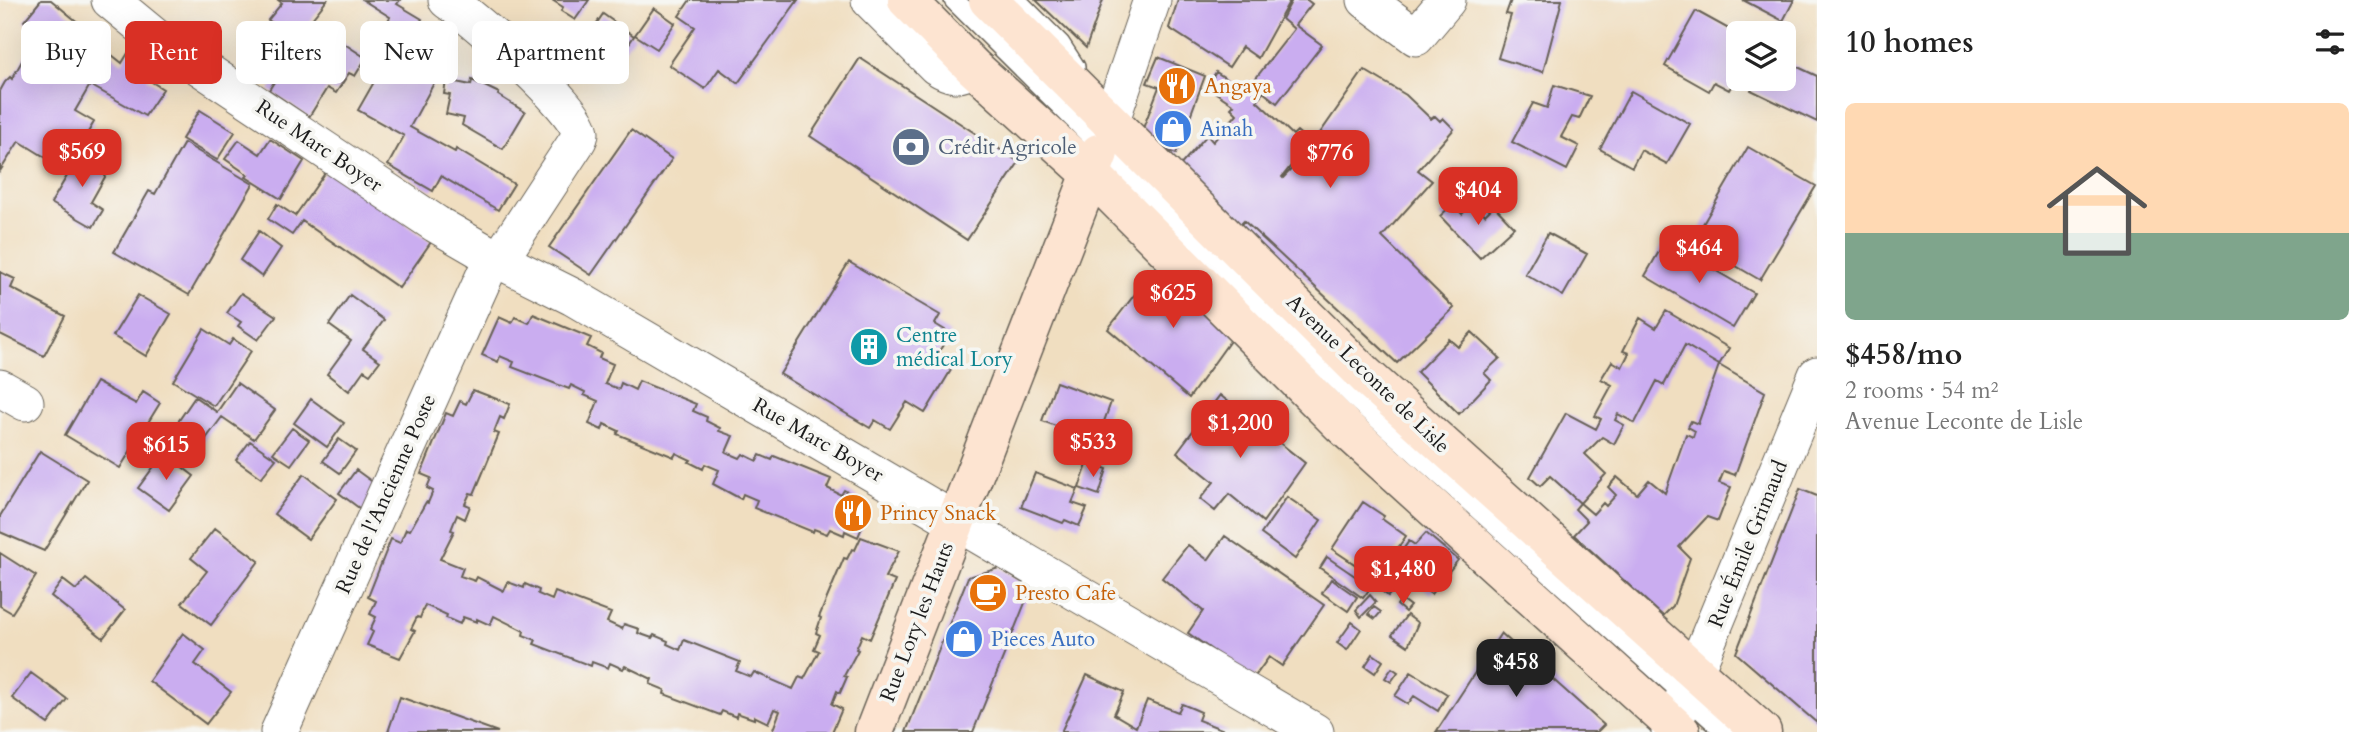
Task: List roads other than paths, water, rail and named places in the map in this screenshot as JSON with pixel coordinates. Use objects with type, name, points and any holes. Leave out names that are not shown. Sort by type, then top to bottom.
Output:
[{"type":"main road","name":"Avenue Leconte de Lisle","points":[[907,0],[973,67],[1102,147],[1366,376],[1681,712]]},
{"type":"main road","name":"Avenue Leconte de Lisle","points":[[988,0],[1102,147],[1119,203],[1341,424],[1681,712],[1762,732]]},
{"type":"main road","name":"Rue Lory les Hauts","points":[[874,732],[1102,147]]},
{"type":"main road","points":[[1068,237],[1083,217],[1108,204],[1119,203]]},
{"type":"street","name":"Rue Marc Boyer","points":[[110,0],[155,37],[436,224],[573,297],[1315,732]]},
{"type":"street","points":[[447,0],[468,14],[551,91],[576,122],[580,133],[576,143],[496,258]]},
{"type":"street","points":[[870,0],[936,66],[947,73],[966,73],[973,67]]},
{"type":"street","points":[[1102,147],[1152,0]]},
{"type":"street","points":[[1366,0],[1416,37],[1447,0]]},
{"type":"street","name":"Rue de l'Ancienne Poste","points":[[279,732],[496,258]]},
{"type":"street","name":"Rue Émile Grimaud","points":[[1681,712],[1817,374]]},
{"type":"lane","name":"Avenue Leconte de Lisle","points":[[954,0],[1102,147]]},
{"type":"lane","points":[[1016,0],[1060,44],[1102,147]]},
{"type":"lane","name":"Avenue Leconte de Lisle","points":[[1681,712],[1726,732]]},
{"type":"place","name":"Angaya","points":[[1177,86]]},
{"type":"place","name":"Ainah","points":[[1173,129]]},
{"type":"place","name":"Crédit Agricole","points":[[911,147]]},
{"type":"place","name":"Centre médical Lory","points":[[869,347]]},
{"type":"place","name":"Princy Snack","points":[[853,513]]},
{"type":"place","name":"Presto Cafe","points":[[988,593]]},
{"type":"place","name":"Pieces Auto","points":[[964,639]]}]
